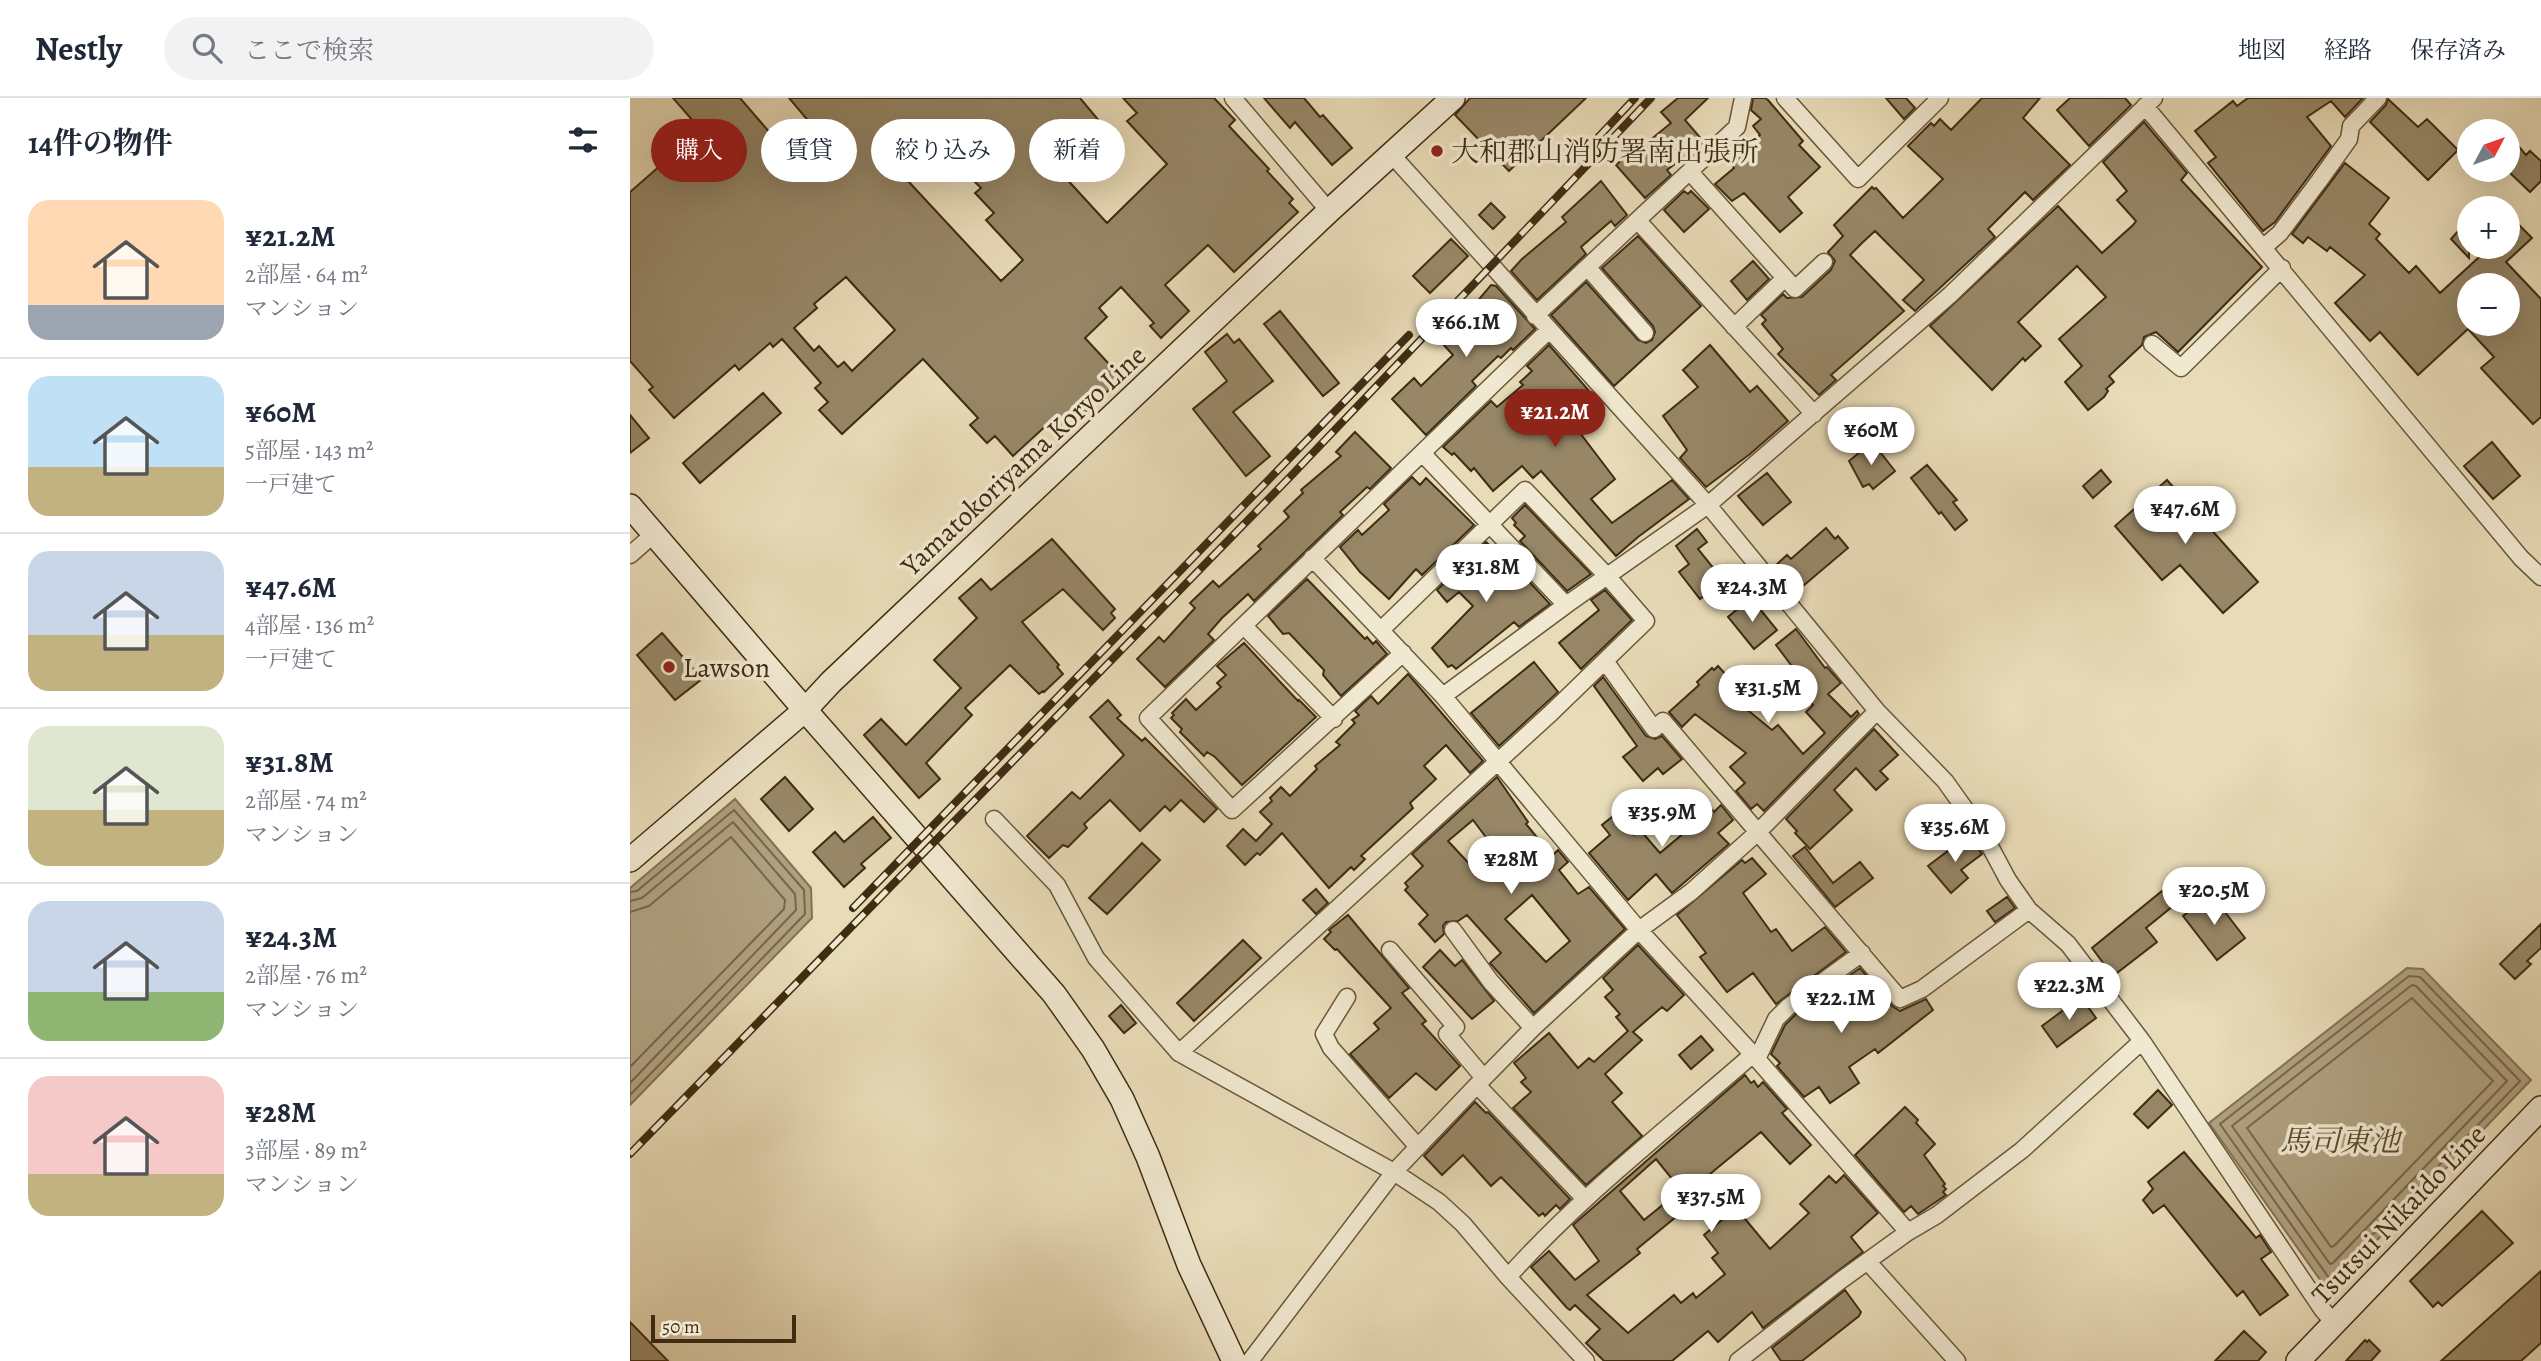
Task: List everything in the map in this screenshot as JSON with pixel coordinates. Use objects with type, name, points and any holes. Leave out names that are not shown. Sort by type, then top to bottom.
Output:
[{"type":"main road","name":"Yamatokoriyama Koryo Line","points":[[630,860],[805,710],[831,682],[1329,211],[1453,98]]},
{"type":"main road","points":[[630,506],[1054,994],[1093,1049],[1122,1099],[1148,1157],[1189,1265],[1234,1361]]},
{"type":"main road","name":"Tsutsui Nikaido Line","points":[[2298,1361],[2541,1108]]},
{"type":"street","points":[[1233,98],[1329,211]]},
{"type":"street","points":[[1535,316],[1737,127],[1742,98]]},
{"type":"street","points":[[1785,98],[1858,179],[1940,98]]},
{"type":"street","points":[[2264,247],[2280,233],[2296,212],[2348,139],[2351,125],[2378,98]]},
{"type":"street","points":[[1443,696],[1708,505],[1951,295],[2150,102],[2264,247],[2521,558],[2541,577]]},
{"type":"street","points":[[1392,155],[1708,505],[1877,712],[1945,782],[1985,837],[2008,880],[2029,910],[2068,944],[2142,1041],[2322,1310],[2334,1323]]},
{"type":"street","points":[[1689,172],[1796,289],[1824,262]]},
{"type":"street","points":[[1639,221],[1814,414]]},
{"type":"street","points":[[1587,268],[1645,333]]},
{"type":"street","points":[[2152,344],[2181,368],[2282,268]]},
{"type":"street","points":[[1734,327],[1785,278]]},
{"type":"street","points":[[1403,653],[1233,810],[1147,718],[1549,330]]},
{"type":"street","points":[[1423,454],[1566,605]]},
{"type":"street","points":[[1179,1053],[1646,621],[1525,489],[1381,630]]},
{"type":"street","points":[[630,555],[654,534]]},
{"type":"street","points":[[1312,558],[1443,696],[1639,930],[1755,1057],[1908,1232]]},
{"type":"street","points":[[1244,626],[1334,719]]},
{"type":"street","points":[[1605,661],[1654,729],[1662,721],[1900,999],[1922,989],[2029,910]]},
{"type":"street","points":[[1250,1361],[1394,1172],[1481,1081],[1533,1028],[1639,930],[1691,892],[1758,832],[1877,712]]},
{"type":"street","points":[[994,819],[1057,886],[1096,958],[1179,1053],[1394,1172],[1439,1202],[1463,1224],[1507,1277],[1586,1361]]},
{"type":"street","points":[[1453,930],[1491,982],[1533,1028]]},
{"type":"street","points":[[1390,950],[1456,1027],[1447,1034],[1481,1081],[1585,1199]]},
{"type":"street","points":[[1507,1277],[1544,1237],[1585,1199],[1755,1057],[1776,1019],[1788,1007],[1862,953]]},
{"type":"street","points":[[1347,997],[1324,1034],[1331,1048],[1418,1147]]},
{"type":"street","points":[[1738,1361],[1908,1232],[1937,1215],[2022,1150],[2142,1041]]},
{"type":"street","points":[[1868,1262],[1957,1361]]},
{"type":"water","points":[[735,799],[811,888],[812,918],[630,1105],[630,888]]},
{"type":"water","name":"馬司東池","points":[[2407,968],[2423,969],[2531,1080],[2328,1291],[2209,1123]]},
{"type":"building","points":[[673,98],[740,98],[761,122],[761,182],[857,182],[857,119],[807,119],[789,98],[1080,98],[1098,119],[1029,119],[1029,182],[1069,182],[1107,223],[1167,164],[1127,121],[1137,113],[1123,98],[1214,98],[1235,120],[1229,126],[1269,169],[1267,171],[1293,199],[1289,203],[1298,212],[1234,272],[1208,245],[1165,285],[1189,311],[1161,338],[1150,326],[1154,323],[1121,287],[1099,308],[1107,317],[1085,338],[1122,378],[1061,434],[1050,422],[1013,456],[995,436],[987,443],[970,425],[978,418],[923,359],[842,434],[819,410],[828,402],[815,388],[821,383],[782,339],[773,347],[770,343],[739,370],[735,365],[674,418],[649,390],[653,387],[630,361],[630,192],[651,174],[651,182],[747,182],[747,119],[691,119]],"holes":[[[871,119],[1015,119],[1015,182],[975,182],[981,188],[975,193],[994,213],[986,220],[1023,260],[1001,281],[909,182],[871,182]],[[846,277],[895,330],[852,371],[844,362],[838,367],[819,346],[814,351],[794,328],[817,308],[814,304]]]},
{"type":"building","points":[[1264,98],[1304,98],[1352,148],[1332,165],[1295,122],[1290,128]]},
{"type":"building","points":[[1470,98],[1586,98],[1509,171],[1455,115]]},
{"type":"building","points":[[1678,98],[1708,98],[1685,120],[1704,142],[1667,170],[1671,175],[1645,198],[1616,165],[1636,147],[1638,150],[1671,123],[1661,112]]},
{"type":"building","points":[[1753,98],[1768,100],[1803,141],[1799,145],[1820,167],[1788,197],[1802,213],[1780,232],[1744,193],[1732,201],[1715,184],[1734,168],[1731,164],[1760,135],[1753,126],[1761,119],[1751,110]]},
{"type":"building","points":[[1886,98],[1906,98],[1915,108],[1904,119]]},
{"type":"building","points":[[1982,98],[2040,98],[2023,118],[2070,165],[2033,200],[2025,192],[1988,229],[1995,237],[1915,311],[1903,300],[1924,280],[1875,231],[1850,255],[1904,311],[1831,375],[1836,380],[1819,395],[1778,354],[1783,349],[1762,324],[1766,320],[1761,315],[1783,294],[1787,298],[1802,297],[1831,270],[1835,261],[1828,252],[1843,236],[1834,225],[1872,187],[1876,188],[1903,218],[1943,179],[1908,146],[1931,123],[1934,126],[1940,119],[1951,130]]},
{"type":"building","points":[[2070,98],[2125,98],[2131,105],[2089,146],[2057,110]]},
{"type":"building","points":[[2248,98],[2363,98],[2345,117],[2331,101],[2307,117],[2331,146],[2275,222],[2263,231],[2208,163],[2216,157],[2195,131],[2233,101],[2237,106]]},
{"type":"building","points":[[2388,99],[2418,127],[2427,119],[2457,149],[2428,180],[2370,122],[2386,105]]},
{"type":"building","points":[[2144,122],[2187,173],[2181,180],[2262,267],[2178,352],[2156,332],[2144,337],[2142,345],[2109,376],[2114,382],[2106,389],[2108,391],[2104,397],[2088,410],[2065,382],[2082,366],[2059,339],[2106,297],[2077,266],[2018,322],[2041,346],[2025,361],[2023,358],[1992,390],[1930,326],[2058,206],[2102,253],[2133,225],[2136,221],[2117,200],[2127,191],[2103,162]]},
{"type":"building","points":[[2520,148],[2526,155],[2530,151],[2541,161],[2541,181],[2530,192],[2520,182]]},
{"type":"building","points":[[2345,163],[2389,198],[2369,224],[2380,234],[2376,239],[2409,273],[2416,266],[2440,293],[2457,277],[2457,336],[2460,336],[2418,375],[2380,332],[2370,341],[2335,303],[2365,275],[2330,247],[2327,251],[2308,237],[2303,243],[2292,234]]},
{"type":"building","points":[[1601,181],[1627,215],[1615,226],[1611,221],[1581,247],[1586,254],[1537,300],[1511,271],[1566,222],[1562,217]]},
{"type":"building","points":[[1684,191],[1688,194],[1691,191],[1709,209],[1684,232],[1664,210]]},
{"type":"building","points":[[1491,203],[1505,217],[1493,229],[1479,215]]},
{"type":"building","points":[[2520,226],[2532,238],[2520,249]]},
{"type":"building","points":[[2457,232],[2457,245],[2451,239]]},
{"type":"building","points":[[1638,236],[1701,306],[1614,386],[1551,315],[1586,282],[1638,340],[1646,343],[1652,340],[1655,332],[1653,326],[1602,268]]},
{"type":"building","points":[[1451,239],[1468,256],[1430,293],[1413,276]]},
{"type":"building","points":[[2477,259],[2509,259],[2506,262],[2516,273],[2462,273]]},
{"type":"building","points":[[1753,261],[1769,279],[1747,300],[1731,281]]},
{"type":"building","points":[[2520,277],[2541,299],[2541,417],[2533,424],[2481,368],[2494,357],[2474,336],[2520,336]]},
{"type":"building","points":[[1491,285],[1496,286],[1535,329],[1513,350],[1511,348],[1501,358],[1498,356],[1472,381],[1476,386],[1426,435],[1392,399],[1414,378],[1421,386],[1453,355],[1442,343],[1478,306],[1475,304]]},
{"type":"building","points":[[1280,311],[1339,383],[1323,396],[1264,324]]},
{"type":"building","points":[[1227,334],[1234,343],[1239,339],[1273,381],[1233,412],[1270,456],[1246,476],[1193,409],[1227,381],[1205,352]]},
{"type":"building","points":[[1549,345],[1604,408],[1577,429],[1615,479],[1591,499],[1612,523],[1672,480],[1689,499],[1616,556],[1541,471],[1533,478],[1522,466],[1493,491],[1474,468],[1471,471],[1454,453],[1452,455],[1443,447],[1491,401],[1497,407],[1523,385],[1520,382],[1532,371],[1527,366]]},
{"type":"building","points":[[1710,345],[1750,392],[1757,386],[1788,421],[1706,487],[1680,458],[1687,450],[1663,416],[1698,387],[1683,370]]},
{"type":"building","points":[[763,393],[781,413],[700,483],[683,463]]},
{"type":"building","points":[[630,415],[649,438],[630,453]]},
{"type":"building","points":[[1355,432],[1391,468],[1370,489],[1367,487],[1340,512],[1343,515],[1254,601],[1248,594],[1222,618],[1208,634],[1214,640],[1165,687],[1137,659],[1159,637],[1164,642],[1195,608],[1190,603],[1213,581],[1219,587],[1261,549],[1258,546],[1289,517],[1284,511],[1303,493],[1301,490],[1341,456],[1336,452]]},
{"type":"building","points":[[2492,442],[2520,476],[2493,499],[2464,466]]},
{"type":"building","points":[[1870,444],[1895,471],[1873,489],[1869,484],[1863,487],[1849,461]]},
{"type":"building","points":[[1927,465],[1957,500],[1953,502],[1967,520],[1955,530],[1911,478]]},
{"type":"building","points":[[2101,470],[2111,482],[2093,498],[2083,486]]},
{"type":"building","points":[[1767,473],[1791,502],[1763,525],[1738,496]]},
{"type":"building","points":[[1412,477],[1420,485],[1426,478],[1474,525],[1422,575],[1416,569],[1389,599],[1360,572],[1340,547],[1358,530],[1362,535],[1389,510],[1384,504]]},
{"type":"building","points":[[2167,480],[2258,582],[2223,613],[2180,565],[2162,580],[2115,526]]},
{"type":"building","points":[[1525,505],[1591,574],[1567,591],[1520,541],[1525,536],[1514,525],[1516,523],[1512,518]]},
{"type":"building","points":[[1826,528],[1835,539],[1838,536],[1848,548],[1797,591],[1776,565],[1787,555],[1791,559]]},
{"type":"building","points":[[1697,529],[1707,542],[1698,549],[1723,580],[1700,599],[1679,572],[1689,564],[1676,546]]},
{"type":"building","points":[[1052,539],[1115,609],[1111,613],[1115,618],[1103,630],[1063,589],[1022,622],[1059,665],[1057,667],[1063,674],[1039,694],[1010,665],[965,708],[972,715],[926,763],[940,779],[919,798],[864,735],[881,719],[906,745],[961,688],[934,660],[977,618],[959,598],[981,579],[991,590]]},
{"type":"building","points":[[1486,542],[1502,557],[1504,555],[1550,604],[1519,627],[1514,622],[1456,669],[1452,665],[1448,667],[1432,648],[1473,606],[1459,592],[1447,602],[1437,590]]},
{"type":"building","points":[[1307,579],[1365,639],[1367,637],[1373,644],[1376,641],[1387,654],[1341,696],[1323,675],[1324,670],[1289,633],[1283,634],[1268,616]]},
{"type":"building","points":[[1605,590],[1632,620],[1581,669],[1559,643],[1599,610],[1591,600]]},
{"type":"building","points":[[1751,598],[1777,630],[1754,649],[1728,617]]},
{"type":"building","points":[[1796,629],[1825,668],[1841,683],[1828,694],[1851,717],[1857,711],[1859,714],[1764,811],[1757,804],[1751,809],[1736,791],[1745,783],[1730,767],[1746,753],[1695,714],[1682,727],[1669,712],[1699,685],[1697,682],[1718,666],[1729,678],[1722,685],[1741,699],[1739,703],[1772,730],[1778,725],[1803,754],[1825,733],[1806,712],[1813,705],[1800,690],[1806,685],[1776,645]]},
{"type":"building","name":"Lawson","points":[[662,633],[702,679],[675,700],[637,655]]},
{"type":"building","points":[[1244,643],[1316,717],[1242,785],[1215,757],[1207,752],[1204,756],[1180,732],[1182,729],[1171,718],[1174,715],[1172,713],[1186,699],[1196,710],[1221,687],[1217,683],[1226,675],[1217,666]]},
{"type":"building","points":[[1534,662],[1558,692],[1499,746],[1471,713]]},
{"type":"building","points":[[1408,674],[1483,761],[1470,773],[1446,745],[1424,766],[1436,779],[1410,803],[1413,808],[1361,856],[1365,859],[1354,870],[1351,867],[1329,888],[1282,833],[1260,855],[1257,853],[1245,865],[1227,846],[1243,829],[1256,841],[1272,824],[1260,812],[1272,801],[1270,798],[1281,787],[1290,796],[1317,769],[1315,766],[1340,745],[1336,742],[1355,723],[1352,720],[1359,715],[1355,711],[1371,696],[1378,704]]},
{"type":"building","points":[[1603,677],[1646,736],[1655,739],[1662,736],[1682,759],[1663,774],[1658,768],[1643,781],[1623,757],[1637,746],[1594,686]]},
{"type":"building","points":[[1108,700],[1121,715],[1117,718],[1142,741],[1145,738],[1217,809],[1204,822],[1181,800],[1170,811],[1165,806],[1140,831],[1110,800],[1084,824],[1087,828],[1068,847],[1063,845],[1049,858],[1027,836],[1072,792],[1080,799],[1124,755],[1090,717]]},
{"type":"building","points":[[1874,729],[1898,755],[1880,771],[1888,779],[1876,790],[1856,768],[1834,790],[1852,810],[1810,849],[1786,819]]},
{"type":"building","points":[[785,777],[813,809],[789,831],[761,799]]},
{"type":"building","points":[[1497,777],[1528,822],[1526,824],[1552,856],[1558,850],[1568,862],[1559,870],[1578,894],[1589,887],[1625,929],[1534,1013],[1490,963],[1501,953],[1467,915],[1458,921],[1446,922],[1443,926],[1444,934],[1435,942],[1419,924],[1428,915],[1405,890],[1408,887],[1405,883],[1423,866],[1412,854]],"holes":[[[1473,820],[1497,852],[1476,871],[1448,841]],[[1532,895],[1570,941],[1546,962],[1505,919]]]},
{"type":"building","points":[[1696,792],[1714,812],[1721,805],[1733,820],[1718,833],[1729,844],[1672,893],[1656,874],[1628,900],[1589,853],[1610,835],[1602,825],[1617,813],[1634,835],[1640,830],[1660,853],[1685,832],[1670,814]]},
{"type":"building","points":[[873,817],[891,838],[861,864],[865,868],[844,887],[813,852],[835,832],[844,842]]},
{"type":"building","points":[[1969,835],[1982,854],[1961,870],[1968,878],[1951,893],[1928,866]]},
{"type":"building","points":[[1142,843],[1160,860],[1107,914],[1089,898]]},
{"type":"building","points":[[1805,847],[1833,883],[1860,862],[1873,878],[1835,907],[1793,856]]},
{"type":"building","points":[[1752,858],[1766,874],[1743,893],[1771,932],[1776,929],[1792,951],[1825,927],[1846,952],[1776,1004],[1753,973],[1727,992],[1700,957],[1706,953],[1677,915],[1742,860],[1745,863]]},
{"type":"building","points":[[1316,889],[1328,903],[1316,914],[1303,900]]},
{"type":"building","points":[[2162,891],[2173,906],[2146,928],[2157,942],[2113,976],[2092,948]]},
{"type":"building","points":[[2211,894],[2245,938],[2217,960],[2183,916]]},
{"type":"building","points":[[2007,897],[2015,908],[1995,922],[1987,911]]},
{"type":"building","points":[[1348,915],[1409,988],[1402,993],[1426,1021],[1422,1024],[1460,1066],[1436,1090],[1416,1073],[1389,1098],[1350,1054],[1379,1029],[1374,1023],[1391,1008],[1337,949],[1324,939],[1331,932],[1329,930]]},
{"type":"building","points":[[2541,924],[2541,948],[2527,961],[2531,964],[2515,979],[2500,964]]},
{"type":"building","points":[[1243,940],[1261,958],[1194,1021],[1177,1003]]},
{"type":"building","points":[[1638,945],[1684,995],[1667,1011],[1662,1007],[1633,1032],[1642,1040],[1605,1074],[1622,1093],[1612,1102],[1642,1136],[1586,1185],[1513,1108],[1531,1092],[1521,1082],[1526,1078],[1514,1063],[1549,1033],[1578,1068],[1589,1058],[1594,1062],[1628,1031],[1616,1017],[1620,1014],[1605,997],[1613,990],[1603,978]]},
{"type":"building","points":[[1440,950],[1455,966],[1462,960],[1494,1001],[1472,1019],[1423,967]]},
{"type":"building","points":[[1860,968],[1892,1006],[1900,1011],[1926,999],[1933,1010],[1878,1053],[1875,1049],[1849,1067],[1859,1083],[1830,1103],[1819,1087],[1804,1097],[1777,1066],[1780,1063],[1771,1054],[1785,1025],[1795,1015]]},
{"type":"building","points":[[2081,997],[2096,1018],[2057,1047],[2042,1026]]},
{"type":"building","points":[[1121,1005],[1136,1023],[1124,1033],[1109,1016]]},
{"type":"building","points":[[1701,1036],[1713,1050],[1691,1069],[1679,1055]]},
{"type":"building","points":[[1745,1075],[1758,1087],[1763,1082],[1787,1109],[1782,1113],[1811,1145],[1790,1164],[1761,1132],[1710,1174],[1716,1184],[1637,1249],[1640,1253],[1587,1295],[1628,1333],[1674,1295],[1681,1303],[1693,1293],[1696,1298],[1725,1274],[1712,1258],[1718,1253],[1704,1235],[1736,1208],[1770,1249],[1809,1213],[1800,1204],[1829,1176],[1836,1183],[1844,1175],[1878,1213],[1851,1237],[1863,1252],[1763,1328],[1752,1312],[1718,1342],[1708,1331],[1672,1361],[1604,1361],[1586,1343],[1600,1329],[1575,1305],[1570,1310],[1567,1308],[1531,1267],[1549,1251],[1575,1280],[1599,1261],[1573,1225]],"holes":[[[1656,1159],[1681,1190],[1644,1220],[1620,1191]]]},
{"type":"building","points":[[2158,1090],[2172,1105],[2148,1128],[2134,1114]]},
{"type":"building","points":[[1475,1102],[1488,1112],[1570,1199],[1560,1209],[1556,1205],[1545,1216],[1543,1213],[1539,1216],[1501,1177],[1491,1186],[1463,1155],[1442,1175],[1424,1156]]},
{"type":"building","points":[[1905,1107],[1935,1144],[1924,1155],[1946,1189],[1943,1192],[1946,1195],[1918,1214],[1911,1206],[1904,1212],[1855,1155]]},
{"type":"building","points":[[2184,1152],[2256,1238],[2260,1235],[2271,1252],[2261,1259],[2288,1295],[2260,1315],[2243,1291],[2237,1296],[2164,1205],[2153,1213],[2143,1200],[2153,1189],[2148,1182]]},
{"type":"building","points":[[2482,1211],[2513,1243],[2442,1306],[2438,1302],[2433,1307],[2410,1281]]},
{"type":"building","points":[[2541,1271],[2541,1343],[2521,1361],[2441,1361]]},
{"type":"building","points":[[1845,1290],[1861,1312],[1859,1316],[1802,1361],[1781,1361],[1772,1348]]},
{"type":"building","points":[[630,1322],[668,1361],[630,1361]]},
{"type":"building","points":[[2244,1331],[2266,1352],[2258,1361],[2215,1361]]},
{"type":"building","points":[[2365,1340],[2369,1340],[2380,1351],[2371,1361],[2346,1361]]},
{"type":"railway","points":[[1576,161],[1635,98]]},
{"type":"railway","points":[[630,1154],[1289,478],[1651,98]]},
{"type":"railway","points":[[853,908],[1409,335]]},
{"type":"place","name":"大和郡山消防署南出張所","points":[[1437,151]]},
{"type":"place","name":"Lawson","points":[[669,667]]}]
